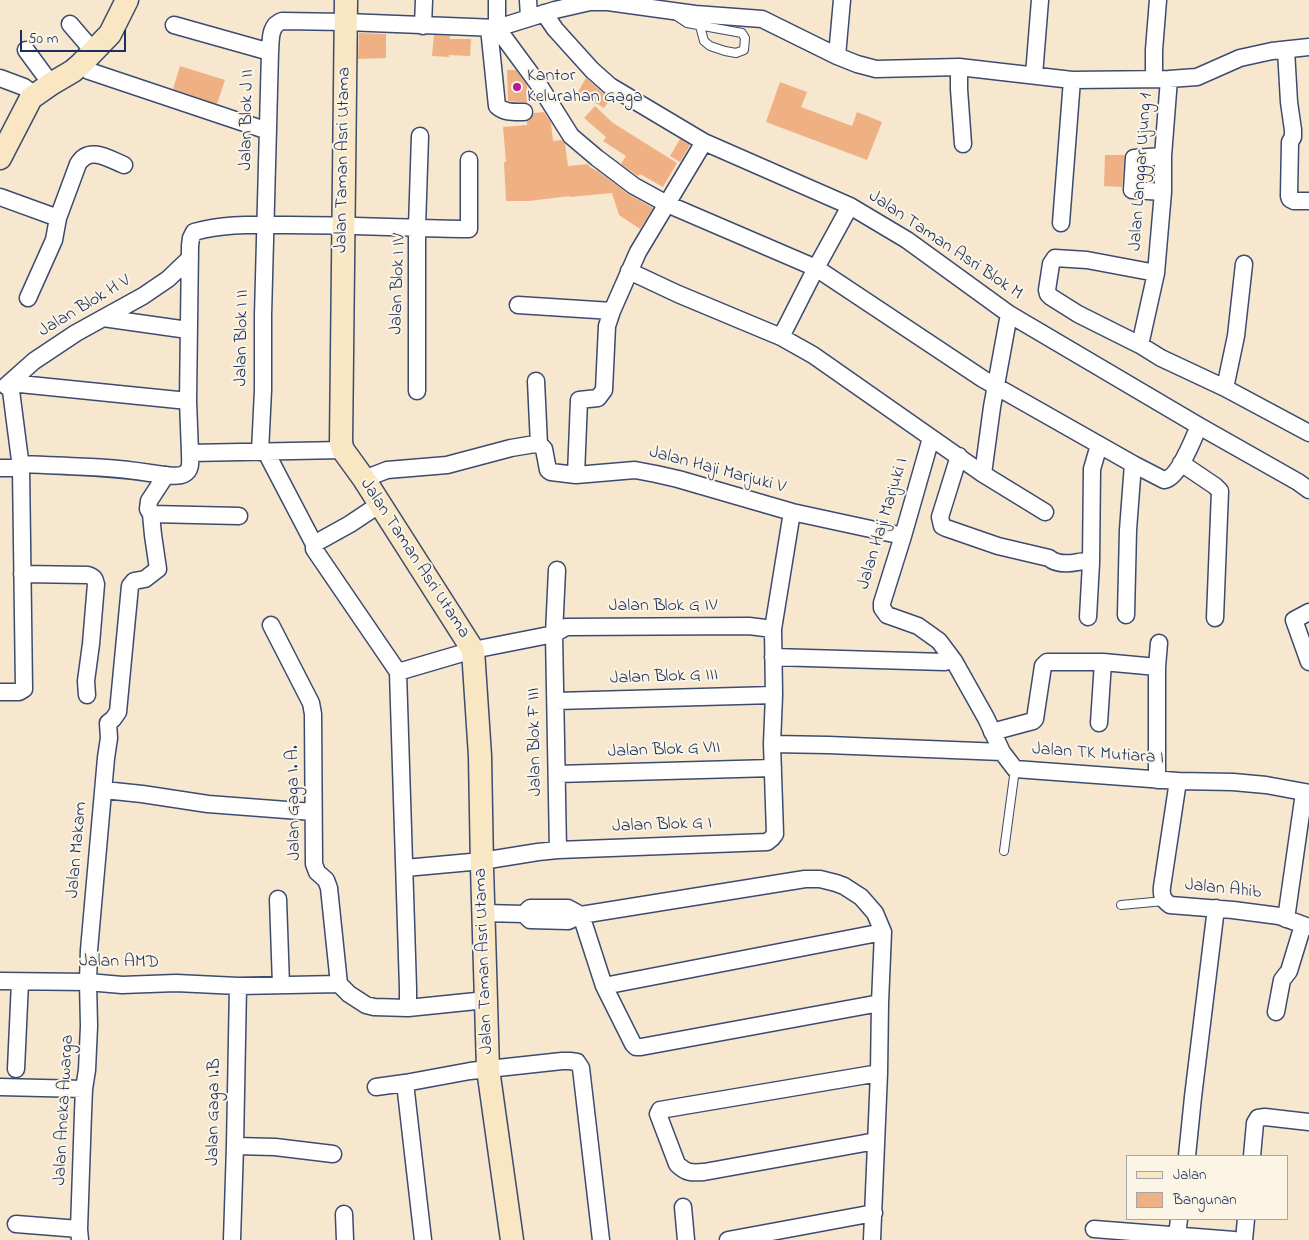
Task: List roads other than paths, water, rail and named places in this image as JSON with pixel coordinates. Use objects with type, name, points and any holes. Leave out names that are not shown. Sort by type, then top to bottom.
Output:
[{"type":"street","points":[[0,158],[27,103],[43,89],[73,71],[87,58],[110,34],[126,0]]},
{"type":"street","name":"Jalan Taman Asri Utama","points":[[346,0],[341,443],[343,450],[364,479],[380,506],[479,648],[482,867],[488,1069],[512,1240]]},
{"type":"street","points":[[423,26],[424,0]]},
{"type":"street","points":[[497,0],[493,28],[497,106],[507,112],[524,112]]},
{"type":"street","points":[[528,0],[537,15]]},
{"type":"street","points":[[842,0],[843,59]]},
{"type":"street","points":[[1034,75],[1040,0]]},
{"type":"street","name":"Jalan Langgar Ujung 1","points":[[1140,344],[1078,314],[1051,298],[1047,290],[1051,264],[1055,258],[1087,260],[1156,273],[1163,192],[1162,79],[1154,50],[1158,0]]},
{"type":"street","points":[[346,22],[493,28],[590,2],[608,1],[668,11],[762,19],[843,59],[876,69],[959,68],[1072,80],[1198,77],[1240,58],[1272,51],[1309,47]]},
{"type":"street","name":"Jalan Taman Asri Blok M","points":[[537,15],[556,29],[592,70],[610,86],[704,142],[850,206],[907,240],[1010,314],[1309,490]]},
{"type":"street","name":"Jalan Blok J II","points":[[266,225],[272,31],[277,23],[282,21],[346,22]]},
{"type":"street","points":[[70,24],[87,58],[89,70],[268,131]]},
{"type":"street","points":[[174,25],[270,52]]},
{"type":"street","points":[[493,28],[539,85],[571,136],[596,158],[634,186],[667,204],[816,268],[983,379],[1132,464],[1164,480],[1167,480],[1181,463],[1199,426]]},
{"type":"street","points":[[26,50],[43,89]]},
{"type":"street","points":[[1286,50],[1289,102],[1293,130],[1293,137],[1290,142],[1289,196],[1294,201],[1309,201]]},
{"type":"street","points":[[959,68],[963,144]]},
{"type":"street","points":[[0,78],[24,87],[43,89]]},
{"type":"street","points":[[1061,223],[1072,80]]},
{"type":"street","points":[[0,468],[20,466],[136,471],[181,476],[186,473],[190,466],[188,330],[191,238],[194,232],[207,228],[242,225],[418,227],[420,136]]},
{"type":"street","points":[[576,475],[579,400],[598,398],[604,390],[607,326],[612,311],[638,252],[704,142]]},
{"type":"street","points":[[28,298],[54,240],[58,218],[78,164],[83,156],[97,154],[124,165]]},
{"type":"street","points":[[1163,156],[1134,158],[1132,190],[1163,192]]},
{"type":"street","name":"Jalan Blok I IV","points":[[418,391],[418,227],[469,229],[469,160]]},
{"type":"street","points":[[0,197],[58,218]]},
{"type":"street","points":[[781,337],[850,206]]},
{"type":"street","name":"Jalan Blok I II","points":[[265,452],[263,390],[266,225]]},
{"type":"street","name":"Jalan Blok H V","points":[[5,387],[34,361],[76,333],[144,296],[168,279],[190,258]]},
{"type":"street","points":[[1225,388],[1236,336],[1244,264]]},
{"type":"street","points":[[629,271],[678,294],[781,337],[813,355],[983,474],[1045,512]]},
{"type":"street","points":[[1156,273],[1140,344],[1161,358],[1225,388],[1309,433]]},
{"type":"street","points":[[518,304],[612,311]]},
{"type":"street","points":[[983,474],[996,386],[1010,314]]},
{"type":"street","points":[[103,318],[188,330]]},
{"type":"street","points":[[364,479],[387,470],[447,465],[511,448],[539,445],[536,381]]},
{"type":"street","points":[[0,692],[19,692],[24,689],[20,466],[5,387],[188,402]]},
{"type":"street","name":"Jalan Haji Marjuki I","points":[[931,438],[882,608],[887,615],[918,626],[939,641],[954,662],[1002,752]]},
{"type":"street","name":"Jalan Haji Marjuki V","points":[[539,445],[544,449],[548,470],[551,472],[576,475],[635,470],[678,478],[792,512],[903,536]]},
{"type":"street","points":[[1088,617],[1091,563],[1092,469],[1099,445]]},
{"type":"street","points":[[190,454],[343,450]]},
{"type":"street","points":[[265,452],[314,547],[398,672],[408,1008]]},
{"type":"street","points":[[959,456],[940,517],[942,526],[998,546],[1049,558],[1054,562],[1071,564],[1078,562],[1091,563]]},
{"type":"street","points":[[1181,463],[1216,486],[1220,491],[1215,618]]},
{"type":"street","points":[[1126,615],[1132,464]]},
{"type":"street","points":[[166,475],[149,501],[148,509],[151,514],[239,516]]},
{"type":"street","points":[[314,547],[380,506]]},
{"type":"street","points":[[773,768],[774,629],[792,512]]},
{"type":"street","name":"Jalan Makam","points":[[88,982],[89,950],[109,738],[108,723],[114,719],[118,712],[130,586],[134,581],[145,579],[158,569],[151,514]]},
{"type":"street","name":"Jalan Blok F III","points":[[557,570],[554,634],[558,850]]},
{"type":"street","points":[[22,574],[88,575],[96,580],[86,681],[87,695]]},
{"type":"street","points":[[1309,612],[1294,620],[1309,662]]},
{"type":"street","name":"Jalan Gaga I. A.","points":[[271,625],[311,703],[313,714],[314,864],[317,872],[326,880],[329,888],[339,984]]},
{"type":"street","name":"Jalan Blok G IV","points":[[398,672],[479,648],[554,634],[566,628],[749,626],[774,629]]},
{"type":"street","points":[[1157,780],[1157,667],[1159,643]]},
{"type":"street","points":[[774,657],[945,662]]},
{"type":"street","points":[[992,732],[1036,719],[1044,666],[1047,662],[1103,662],[1157,667]]},
{"type":"street","points":[[1099,723],[1103,662]]},
{"type":"street","name":"Jalan Blok G III","points":[[556,701],[774,695]]},
{"type":"street","points":[[772,744],[1002,752]]},
{"type":"street","name":"Jalan TK Mutiara I","points":[[1002,752],[1015,769],[1157,780],[1233,782],[1266,785],[1307,793]]},
{"type":"street","name":"Jalan Blok G I","points":[[405,868],[482,867],[538,852],[558,850],[767,842],[775,834],[773,768]]},
{"type":"street","name":"Jalan Blok G VII","points":[[557,774],[773,768]]},
{"type":"street","name":"Jalan Ahib","points":[[1178,781],[1161,894],[1164,901],[1170,905],[1216,908],[1279,916],[1306,926]]},
{"type":"street","points":[[104,790],[208,804],[313,812]]},
{"type":"street","points":[[1286,919],[1307,793]]},
{"type":"street","points":[[484,914],[524,914],[530,908],[568,908],[581,915],[805,879],[836,882],[861,897],[875,913],[883,932],[872,1240]]},
{"type":"street","points":[[278,899],[281,985]]},
{"type":"street","points":[[1187,1155],[1216,908]]},
{"type":"street","points":[[581,915],[604,986],[636,1047],[880,1003]]},
{"type":"street","points":[[1276,1012],[1282,980],[1289,971],[1306,926]]},
{"type":"street","points":[[604,986],[883,932]]},
{"type":"street","name":"Jalan AMD","points":[[0,981],[88,982],[122,985],[176,982],[238,986],[339,984]]},
{"type":"street","points":[[16,1068],[20,982]]},
{"type":"street","name":"Jalan Aneka Awarga","points":[[79,1235],[84,1089],[88,1070],[88,982]]},
{"type":"street","points":[[339,984],[349,994],[366,1005],[408,1008],[486,1000]]},
{"type":"street","name":"Jalan Gaga I.B","points":[[232,1240],[238,986]]},
{"type":"street","points":[[376,1087],[488,1069],[562,1061],[577,1062],[581,1068],[601,1240]]},
{"type":"street","points":[[876,1141],[692,1173],[684,1171],[677,1164],[658,1114],[660,1110],[879,1073]]},
{"type":"street","points":[[405,1083],[423,1240]]},
{"type":"street","points":[[0,1087],[84,1089]]},
{"type":"street","points":[[1252,1155],[1255,1123],[1258,1118],[1265,1117],[1309,1122]]},
{"type":"street","points":[[235,1146],[333,1154]]},
{"type":"street","points":[[683,1207],[686,1240]]},
{"type":"street","points":[[728,1240],[874,1212]]},
{"type":"street","points":[[344,1214],[345,1240]]},
{"type":"street","points":[[1177,1236],[1179,1220]]},
{"type":"street","points":[[1244,1240],[1246,1220]]},
{"type":"street","points":[[16,1224],[79,1235]]},
{"type":"street","points":[[1094,1229],[1234,1240]]},
{"type":"lane","points":[[697,13],[727,29],[742,33],[745,38],[744,50],[736,53],[710,46],[704,41],[697,13]]},
{"type":"lane","points":[[1004,851],[1015,769]]},
{"type":"lane","points":[[1121,905],[1164,901]]},
{"type":"place","name":"Kantor Kelurahan Gaga","points":[[517,87]]}]
